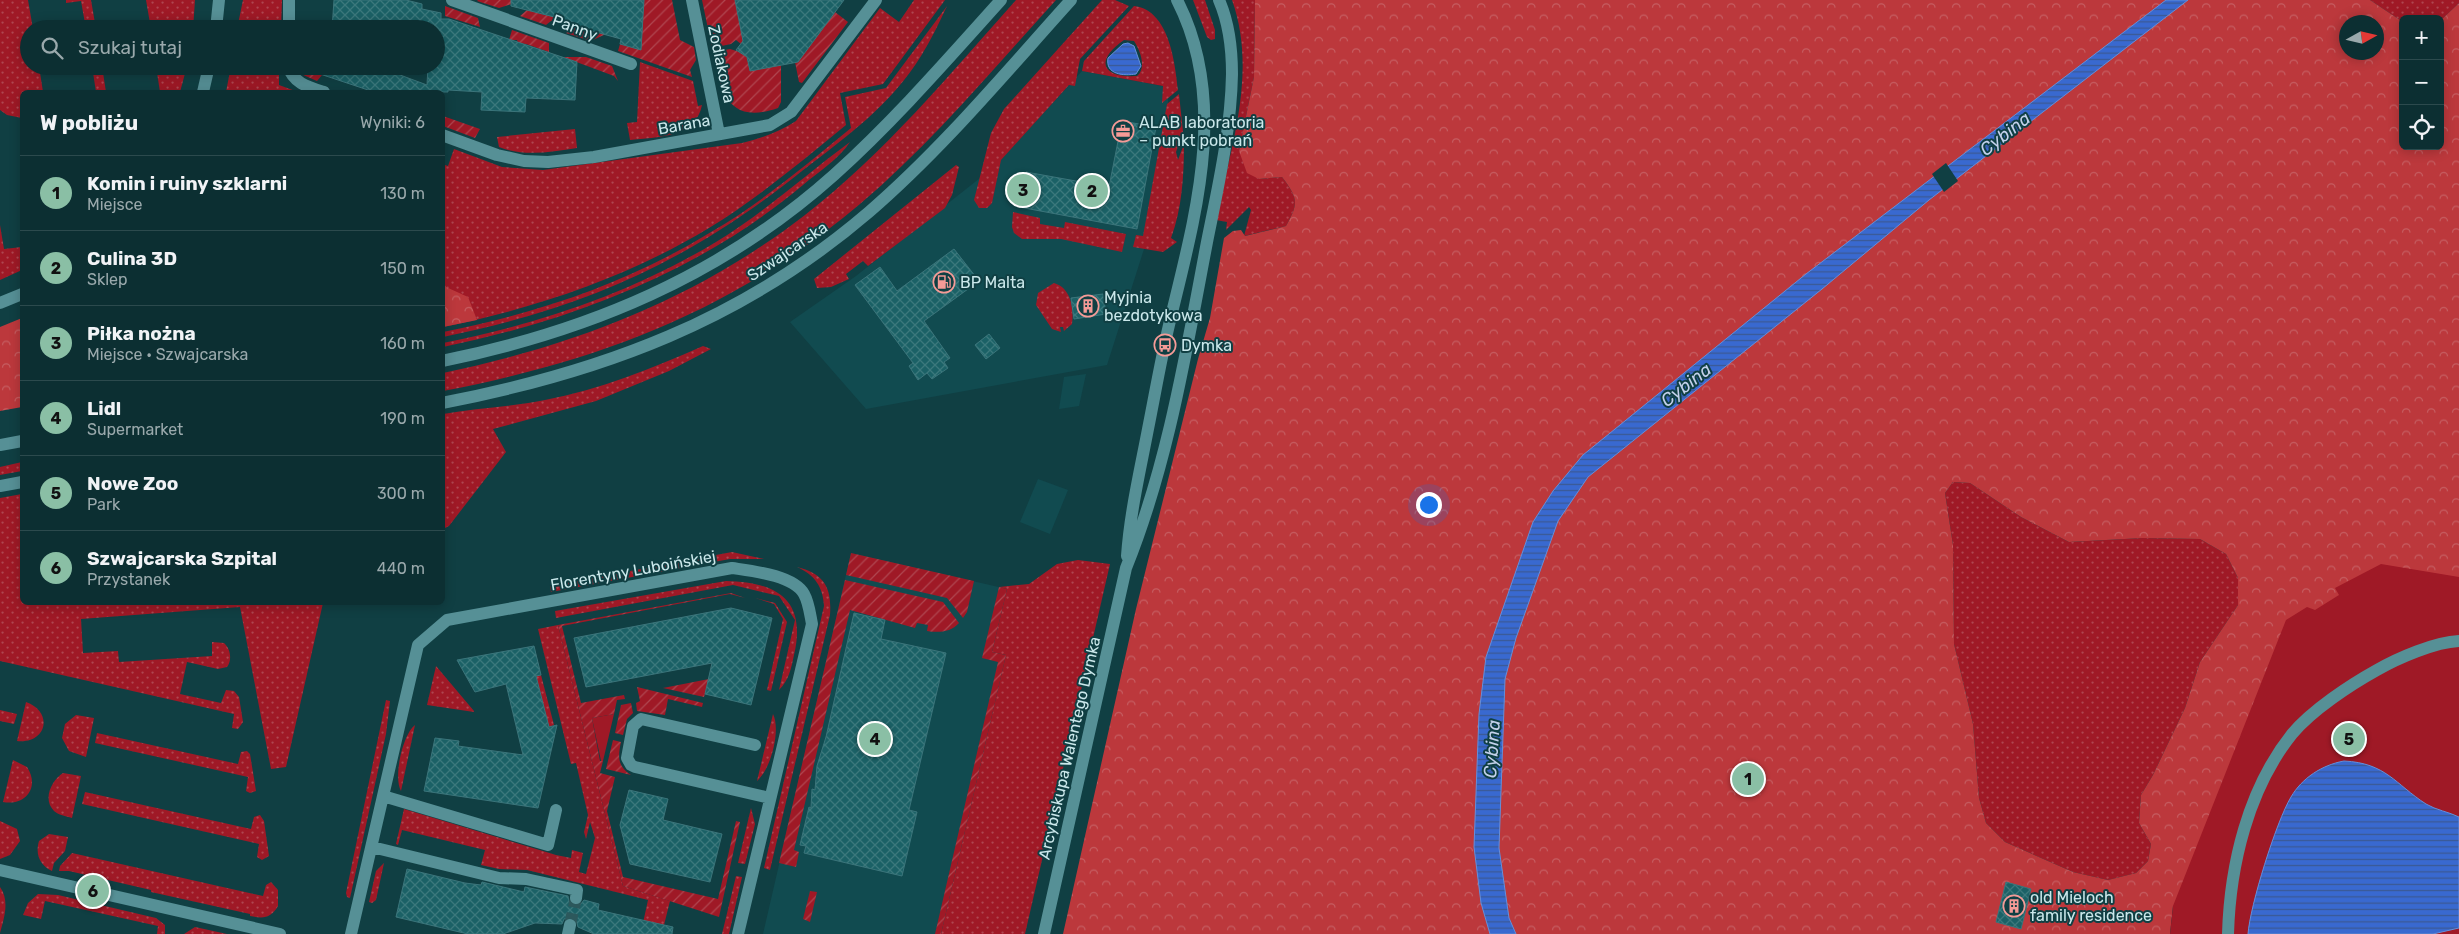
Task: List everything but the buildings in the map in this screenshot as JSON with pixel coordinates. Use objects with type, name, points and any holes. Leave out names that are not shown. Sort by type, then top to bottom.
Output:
[{"type":"street","points":[[217,20],[219,0]]},
{"type":"street","points":[[288,20],[289,0]]},
{"type":"street","name":"Panny","points":[[452,0],[631,64]]},
{"type":"street","name":"Zodiakowa","points":[[692,0],[719,134]]},
{"type":"street","name":"Barana","points":[[445,136],[497,155],[524,161],[548,162],[594,156],[770,125],[791,112],[876,0]]},
{"type":"street","name":"Szwajcarska","points":[[445,360],[554,334],[606,315],[676,284],[726,255],[798,206],[852,159],[913,98],[1001,0]]},
{"type":"street","name":"Szwajcarska","points":[[445,402],[529,385],[606,362],[650,346],[708,319],[788,273],[869,212],[902,182],[1071,0]]},
{"type":"street","name":"Arcybiskupa Walentego Dymka","points":[[1044,934],[1126,568],[1133,508],[1168,327],[1193,228],[1202,168],[1204,126],[1201,80],[1192,35],[1177,0]]},
{"type":"street","name":"Arcybiskupa Walentego Dymka","points":[[1126,568],[1142,528],[1167,438],[1200,281],[1228,122],[1232,74],[1231,52],[1228,26],[1219,0]]},
{"type":"street","points":[[203,90],[207,75]]},
{"type":"street","points":[[294,75],[301,84],[318,90]]},
{"type":"street","points":[[0,303],[20,295]]},
{"type":"street","points":[[0,445],[20,441]]},
{"type":"street","points":[[0,486],[20,482]]},
{"type":"street","name":"Florentyny Luboińskiej","points":[[352,934],[418,645],[447,620],[732,568],[759,571],[794,583],[804,593],[812,624],[738,934]]},
{"type":"street","points":[[2228,934],[2229,896],[2240,842],[2252,807],[2268,770],[2293,733],[2352,684],[2392,662],[2431,648],[2459,641]]},
{"type":"street","points":[[755,745],[642,719],[633,726],[627,758],[635,767],[770,798]]},
{"type":"street","points":[[383,796],[548,845],[556,810]]},
{"type":"street","points":[[372,847],[499,878],[526,879],[578,890],[576,898]]},
{"type":"street","points":[[0,870],[280,934]]},
{"type":"shaded area","points":[[0,0],[28,0],[31,20],[20,20],[20,75],[40,75],[43,90],[20,90],[20,118],[7,115],[0,110]]},
{"type":"shaded area","points":[[66,0],[91,0],[94,20],[84,20],[81,1],[66,3]]},
{"type":"shaded area","points":[[146,0],[195,0],[194,20],[149,20]]},
{"type":"shaded area","points":[[243,0],[282,0],[281,20],[239,20]]},
{"type":"shaded area","points":[[478,0],[525,0],[499,8],[477,1]]},
{"type":"shaded area","points":[[644,0],[672,0],[680,40],[694,47],[696,60],[690,70],[692,77],[618,51],[620,44],[641,49]]},
{"type":"shaded area","points":[[702,0],[735,0],[744,43],[741,44],[736,40],[731,44],[712,48]]},
{"type":"shaded area","points":[[914,0],[945,0],[883,84],[840,93],[846,125],[745,204],[678,246],[613,276],[546,301],[445,327],[445,165],[448,166],[454,149],[502,167],[543,170],[742,143],[777,131],[796,121],[880,8],[899,22]]},
{"type":"shaded area","points":[[1016,0],[1056,0],[937,131],[887,181],[812,241],[764,274],[715,302],[664,326],[612,346],[558,364],[445,391],[445,373],[492,362],[540,348],[587,333],[633,315],[678,295],[764,245],[805,215],[862,166],[941,84]]},
{"type":"shaded area","points":[[1102,0],[1115,0],[1129,6],[1080,59],[1075,86],[1069,85],[1001,160],[992,203],[987,208],[979,208],[974,200],[991,133],[1004,109]]},
{"type":"shaded area","points":[[1193,0],[1205,0],[1215,30],[1215,39],[1211,40],[1207,37]]},
{"type":"shaded area","points":[[1232,0],[1255,0],[1254,77],[1239,151],[1259,179],[1282,177],[1291,190],[1295,201],[1293,212],[1286,226],[1244,236],[1251,210],[1249,207],[1226,230],[1227,222],[1216,220],[1234,138],[1242,83],[1239,27]]},
{"type":"shaded area","points":[[2370,0],[2459,0],[2459,3],[2444,17],[2444,15],[2399,15],[2399,19]]},
{"type":"shaded area","points":[[445,6],[478,18],[480,27],[445,16]]},
{"type":"shaded area","points":[[947,6],[921,56],[896,90],[882,105],[818,159],[760,203],[718,231],[676,256],[589,296],[543,312],[445,337],[445,332],[513,316],[581,294],[615,281],[680,250],[748,209],[851,128],[845,97],[886,88]]},
{"type":"shaded area","points":[[1134,6],[1146,10],[1163,27],[1172,52],[1178,90],[1162,103],[1163,86],[1082,71],[1084,61]],"holes":[[[1124,40],[1134,41],[1142,59],[1140,73],[1137,76],[1125,76],[1110,71],[1106,67],[1108,55]]]},
{"type":"shaded area","points":[[527,10],[545,15],[574,16],[551,21],[546,25],[520,16]]},
{"type":"shaded area","points":[[835,12],[848,22],[802,83],[799,82],[795,62]]},
{"type":"shaded area","points":[[574,26],[608,33],[591,41],[566,33]]},
{"type":"shaded area","points":[[512,30],[549,43],[549,52],[518,43],[517,40],[509,40]]},
{"type":"shaded area","points":[[730,49],[746,54],[750,71],[781,65],[781,102],[778,108],[761,112],[748,112],[738,109],[730,102],[719,80],[713,52]]},
{"type":"shaded area","points":[[563,57],[586,57],[612,66],[618,81],[614,76]]},
{"type":"shaded area","points":[[640,62],[693,81],[698,106],[702,105],[698,116],[692,124],[674,134],[630,140],[627,123],[637,122]]},
{"type":"shaded area","points":[[1082,71],[1167,87],[1170,127],[1152,224],[1107,365],[866,409],[790,322],[856,276],[994,167]]},
{"type":"shaded area","points":[[93,75],[103,75],[106,90],[96,90]]},
{"type":"shaded area","points":[[157,75],[185,75],[181,90],[160,90]]},
{"type":"shaded area","points":[[229,75],[279,75],[279,85],[293,90],[226,90]]},
{"type":"shaded area","points":[[303,75],[322,75],[317,81]]},
{"type":"shaded area","points":[[1179,94],[1183,132],[1176,152],[1178,160],[1184,144],[1184,168],[1180,204],[1171,238],[1177,242],[1163,252],[1133,247],[1136,235],[1143,236],[1167,104]]},
{"type":"shaded area","points":[[445,117],[480,129],[475,138],[445,127]]},
{"type":"shaded area","points":[[575,129],[577,148],[547,152],[518,152],[499,147],[497,137]]},
{"type":"shaded area","points":[[850,142],[828,165],[763,216],[721,243],[678,267],[587,307],[540,323],[445,347],[445,343],[549,316],[651,277],[716,242],[768,206]]},
{"type":"shaded area","points":[[956,165],[959,167],[952,195],[945,208],[868,266],[863,261],[846,274],[849,279],[831,287],[817,288],[814,279]]},
{"type":"shaded area","points":[[1013,212],[1040,218],[1040,224],[1064,228],[1065,222],[1126,234],[1122,252],[1061,239],[1022,239],[1014,233],[1012,227]]},
{"type":"shaded area","points":[[0,225],[4,249],[20,247],[20,271],[0,280]]},
{"type":"shaded area","points":[[1054,283],[1064,289],[1072,305],[1072,324],[1064,331],[1063,327],[1060,327],[1061,332],[1052,329],[1036,305],[1038,293]]},
{"type":"shaded area","points":[[703,346],[711,349],[669,371],[596,401],[493,429],[506,452],[449,526],[445,528],[445,414],[532,402],[566,395],[626,378]]},
{"type":"shaded area","points":[[1086,374],[1079,406],[1059,409],[1064,377]]},
{"type":"shaded area","points":[[20,462],[20,471],[0,475],[0,467]]},
{"type":"shaded area","points":[[1038,479],[1068,490],[1050,534],[1020,522]]},
{"type":"shaded area","points":[[1953,482],[1970,483],[2021,517],[2069,542],[2143,538],[2200,539],[2226,554],[2238,578],[2238,605],[2200,662],[2185,708],[2153,775],[2141,795],[2139,823],[2151,844],[2148,861],[2136,873],[2108,880],[2073,872],[2005,842],[1986,823],[1979,798],[1973,724],[1954,644],[1953,545],[1945,493]]},
{"type":"shaded area","points":[[20,494],[20,605],[323,605],[286,767],[271,769],[240,607],[81,619],[83,653],[118,651],[119,662],[212,656],[212,642],[224,643],[230,655],[230,662],[227,667],[218,669],[187,662],[180,694],[221,703],[226,690],[234,691],[239,697],[243,722],[238,729],[232,728],[234,714],[0,661],[0,498]]},
{"type":"shaded area","points":[[732,552],[764,559],[730,559],[551,592],[550,586]]},
{"type":"shaded area","points":[[851,553],[1038,596],[941,934],[763,934]]},
{"type":"shaded area","points":[[851,553],[974,581],[967,612],[963,618],[947,598],[846,575]]},
{"type":"shaded area","points":[[1078,560],[1110,564],[1025,934],[941,934],[1006,655],[992,652],[1007,589],[999,587],[1029,584],[1057,564]]},
{"type":"shaded area","points":[[2381,564],[2459,577],[2459,934],[2170,934],[2173,906],[2286,620],[2307,607],[2315,610],[2339,595],[2335,588]]},
{"type":"shaded area","points":[[797,567],[814,574],[824,583],[828,589],[830,615],[770,870],[764,868],[824,606],[822,593],[817,582],[809,574]]},
{"type":"shaded area","points":[[845,580],[943,602],[959,623],[949,630],[931,632],[927,631],[928,625],[917,623],[915,628],[850,610],[794,850],[799,852],[796,867],[779,863]]},
{"type":"shaded area","points":[[726,581],[760,585],[773,590],[784,598],[792,608],[796,620],[797,636],[794,655],[791,670],[779,690],[795,620],[779,596],[733,585],[556,618],[555,611]]},
{"type":"shaded area","points":[[999,587],[1007,589],[992,652],[1006,655],[941,934],[935,934],[998,662],[982,658]]},
{"type":"shaded area","points":[[731,593],[745,598],[730,594],[562,626],[581,703],[624,695],[625,699],[617,700],[614,714],[592,718],[600,761],[603,761],[600,773],[615,777],[607,811],[623,877],[718,899],[736,821],[740,822],[719,917],[623,886],[558,625]]},
{"type":"shaded area","points":[[755,598],[775,603],[787,622],[771,691],[767,690],[783,619],[774,604]]},
{"type":"shaded area","points":[[558,625],[623,886],[670,901],[664,925],[643,923],[648,900],[527,870],[499,869],[481,865],[485,850],[402,830],[398,845],[396,844],[404,809],[556,855],[571,858],[572,850],[583,853],[579,872],[586,874],[595,838],[590,822],[586,839],[584,832],[588,815],[576,763],[571,764],[538,629]]},
{"type":"shaded area","points":[[436,666],[474,711],[474,712],[427,705]]},
{"type":"shaded area","points":[[541,675],[554,725],[549,727],[536,676]]},
{"type":"shaded area","points":[[709,679],[704,697],[663,688]]},
{"type":"shaded area","points":[[637,687],[703,703],[702,707],[668,699],[665,715],[637,711],[636,703],[640,701]]},
{"type":"shaded area","points":[[386,700],[390,701],[386,734],[350,898],[347,897],[346,893]]},
{"type":"shaded area","points":[[26,702],[41,713],[43,726],[35,738],[27,741],[17,741]]},
{"type":"shaded area","points":[[631,703],[633,713],[627,719],[623,735],[615,733],[621,705]]},
{"type":"shaded area","points":[[0,710],[17,714],[14,724],[0,721]]},
{"type":"shaded area","points":[[614,714],[603,761],[601,761],[592,718]]},
{"type":"shaded area","points":[[773,714],[776,730],[773,749],[767,768],[757,781]]},
{"type":"shaded area","points":[[76,715],[94,718],[86,757],[69,751],[62,738],[65,724]]},
{"type":"shaded area","points":[[415,725],[401,791],[398,776],[400,756],[407,737]]},
{"type":"shaded area","points":[[97,733],[238,764],[241,752],[247,751],[250,754],[256,791],[250,793],[246,791],[248,777],[95,743]]},
{"type":"shaded area","points":[[613,740],[621,742],[619,752],[621,764],[626,772],[631,775],[606,769]]},
{"type":"shaded area","points":[[13,760],[27,767],[31,774],[31,788],[24,798],[18,801],[3,802]]},
{"type":"shaded area","points":[[63,773],[81,776],[72,818],[54,811],[49,801],[52,785]]},
{"type":"shaded area","points":[[85,792],[251,829],[254,817],[260,815],[264,821],[269,856],[262,860],[257,857],[259,844],[82,804]]},
{"type":"shaded area","points":[[751,808],[755,824],[745,864],[738,863]]},
{"type":"shaded area","points":[[0,821],[17,829],[20,841],[10,855],[0,859]]},
{"type":"shaded area","points":[[49,834],[68,837],[65,851],[54,863],[52,871],[44,866],[38,855],[39,841]]},
{"type":"shaded area","points":[[72,853],[263,896],[266,885],[271,882],[278,890],[278,906],[267,917],[255,917],[250,916],[250,914],[151,892],[151,890],[69,871],[59,871],[60,866]]},
{"type":"shaded area","points":[[384,863],[376,900],[372,903],[369,902],[376,871]]},
{"type":"shaded area","points":[[736,876],[742,877],[729,934],[722,934]]},
{"type":"shaded area","points":[[0,887],[5,898],[5,904],[0,933]]},
{"type":"shaded area","points":[[810,891],[817,892],[810,922],[803,919]]},
{"type":"shaded area","points":[[38,894],[58,895],[156,918],[165,925],[165,934],[157,934],[158,926],[45,901],[41,919],[23,915],[28,903]]},
{"type":"shaded area","points":[[195,927],[227,934],[184,934]]},
{"type":"green space","points":[[1255,0],[2370,0],[2399,19],[2399,150],[2444,150],[2444,17],[2459,3],[2459,817],[2173,906],[2170,934],[1063,934],[1136,609],[1198,359],[1210,318],[1224,238],[1233,231],[1241,230],[1245,236],[1286,226],[1295,206],[1294,196],[1282,177],[1259,179],[1247,173],[1239,151],[1254,77]],"holes":[[[1953,482],[1970,483],[2021,517],[2069,542],[2143,538],[2200,539],[2226,554],[2238,578],[2238,605],[2200,662],[2185,708],[2153,775],[2141,795],[2139,823],[2151,844],[2148,861],[2136,873],[2108,880],[2073,872],[2005,842],[1986,823],[1979,798],[1973,724],[1954,644],[1953,545],[1945,493]]]},
{"type":"green space","points":[[445,286],[468,297],[477,320],[445,327]]},
{"type":"green space","points":[[20,319],[20,407],[0,411],[0,327]]},
{"type":"water","name":"Cybina","points":[[2166,0],[2188,0],[1929,200],[1822,289],[1588,477],[1558,521],[1516,638],[1505,679],[1499,848],[1509,918],[1516,934],[1490,934],[1481,903],[1474,847],[1479,714],[1486,657],[1533,522],[1553,491],[1583,455],[1806,274]]},
{"type":"water","points":[[1128,43],[1134,46],[1141,66],[1136,74],[1116,73],[1109,68],[1108,58],[1123,44]]},
{"type":"water","points":[[2344,761],[2380,770],[2426,804],[2459,817],[2459,928],[2433,934],[2248,934],[2253,904],[2265,864],[2278,825],[2291,797],[2313,773]]},
{"type":"pier","points":[[1946,163],[1958,181],[1944,192],[1932,174]]},
{"type":"tunnel","points":[[570,925],[576,898]]},
{"type":"place","name":"ALAB laboratoria – punkt pobrań","points":[[1123,131]]},
{"type":"place","name":"Piłka nożna","points":[[1023,190]]},
{"type":"place","name":"Culina 3D","points":[[1092,191]]},
{"type":"place","name":"BP Malta","points":[[944,282]]},
{"type":"place","name":"Myjnia bezdotykowa","points":[[1088,306]]},
{"type":"place","name":"Dymka","points":[[1165,345]]},
{"type":"place","name":"Lidl","points":[[875,739]]},
{"type":"place","name":"Nowe Zoo","points":[[2349,739]]},
{"type":"place","name":"Komin i ruiny szklarni","points":[[1748,779]]},
{"type":"place","name":"Szwajcarska Szpital","points":[[93,891]]},
{"type":"place","name":"old Mieloch family residence","points":[[2014,906]]}]
